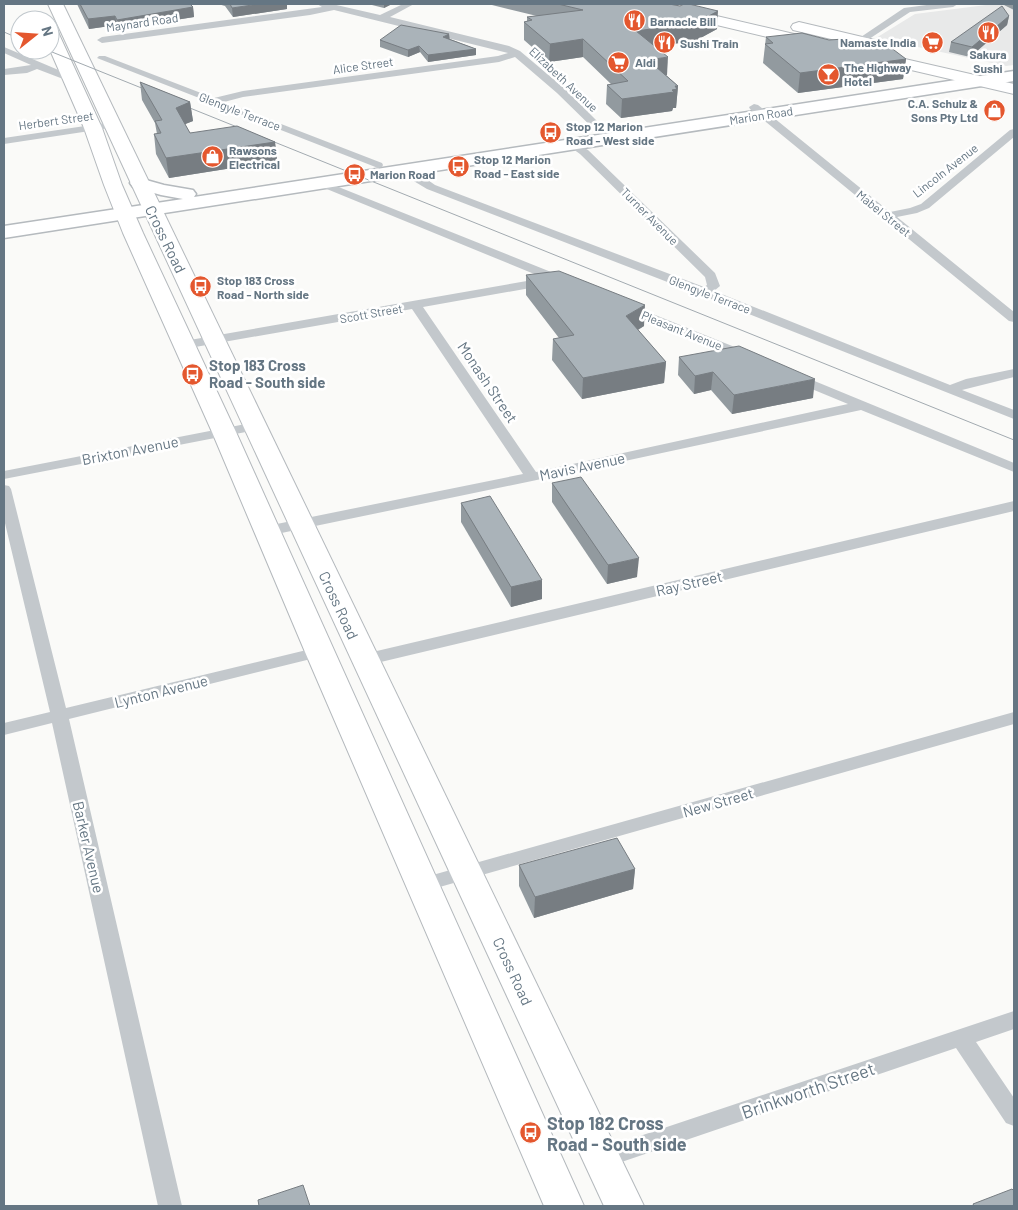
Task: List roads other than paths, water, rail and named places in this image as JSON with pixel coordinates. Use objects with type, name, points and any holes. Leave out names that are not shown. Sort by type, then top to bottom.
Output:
[{"type":"highway","name":"Cross Road","points":[[55,4],[624,1206]]},
{"type":"highway","points":[[646,4],[860,42],[985,76],[1014,89]]},
{"type":"highway","points":[[697,4],[749,22],[920,74],[1014,76]]},
{"type":"highway","name":"Cross Road","points":[[60,54],[93,128],[126,217],[224,432],[319,652],[564,1206]]},
{"type":"main road","name":"Marion Road","points":[[194,198],[378,165],[605,134],[985,76],[1014,67]]},
{"type":"main road","name":"Marion Road","points":[[759,111],[920,74]]},
{"type":"main road","name":"Marion Road","points":[[4,222],[83,215],[126,217],[146,198],[194,198],[322,183],[577,148],[605,134]]},
{"type":"main road","points":[[83,215],[105,200],[113,186]]},
{"type":"main road","points":[[146,198],[167,192],[194,198]]},
{"type":"main road","points":[[161,229],[167,220],[194,198]]},
{"type":"main road","name":"Marion Road","points":[[4,232],[83,215]]},
{"type":"main road","points":[[83,215],[114,225],[126,217]]},
{"type":"street","name":"Elizabeth Avenue","points":[[322,4],[506,48],[517,53],[605,134]]},
{"type":"street","points":[[381,18],[410,4]]},
{"type":"street","points":[[860,42],[908,10],[953,4]]},
{"type":"street","name":"Maynard Road","points":[[102,40],[310,12],[334,7]]},
{"type":"street","points":[[4,50],[35,63],[36,66],[71,79]]},
{"type":"street","name":"Alice Street","points":[[213,101],[243,94],[499,59],[517,53]]},
{"type":"street","name":"Glengyle Terrace","points":[[102,58],[378,165]]},
{"type":"street","points":[[4,72],[30,69],[36,66]]},
{"type":"street","name":"Mabel Street","points":[[759,111],[1014,318]]},
{"type":"street","name":"Herbert Street","points":[[4,140],[112,125]]},
{"type":"street","name":"Lincoln Avenue","points":[[887,216],[913,211],[925,206],[1014,132]]},
{"type":"street","name":"Turner Avenue","points":[[577,148],[711,276],[714,286],[705,292]]},
{"type":"street","name":"Glengyle Terrace","points":[[408,170],[416,178],[431,187],[705,292],[1014,415]]},
{"type":"street","points":[[322,183],[576,287]]},
{"type":"street","name":"Scott Street","points":[[184,345],[557,279]]},
{"type":"street","name":"Pleasant Avenue","points":[[612,302],[760,362]]},
{"type":"street","name":"Monash Street","points":[[416,305],[532,477]]},
{"type":"street","points":[[950,390],[966,383],[1014,373]]},
{"type":"street","points":[[788,374],[1014,468]]},
{"type":"street","name":"Mavis Avenue","points":[[267,531],[532,477],[863,405]]},
{"type":"street","name":"Brixton Avenue","points":[[4,475],[256,426]]},
{"type":"street","name":"Barker Avenue","points":[[4,489],[59,716],[170,1206]]},
{"type":"street","name":"Ray Street","points":[[364,660],[1014,506]]},
{"type":"street","name":"Lynton Avenue","points":[[4,729],[319,652]]},
{"type":"street","name":"New Street","points":[[422,885],[1014,718]]},
{"type":"street","name":"Brinkworth Street","points":[[601,1159],[1014,1020]]},
{"type":"street","points":[[961,1038],[1014,1116]]},
{"type":"tram line","points":[[4,32],[10,35]]},
{"type":"tram line","points":[[60,55],[154,93]]},
{"type":"tram line","points":[[180,104],[1014,440]]},
{"type":"place","name":"Barnacle Bill","points":[[634,21]]},
{"type":"place","name":"Sakura Sushi","points":[[988,33]]},
{"type":"place","name":"Namaste India","points":[[932,42]]},
{"type":"place","name":"Sushi Train","points":[[664,43]]},
{"type":"place","name":"Aldi","points":[[619,62]]},
{"type":"place","name":"The Highway Hotel","points":[[828,74]]},
{"type":"place","name":"C.A. Schulz & Sons Pty Ltd","points":[[994,110]]},
{"type":"place","name":"Stop 12 Marion Road - West side","points":[[550,133]]},
{"type":"place","name":"Rawsons Electrical","points":[[213,157]]},
{"type":"place","name":"Stop 12 Marion Road - East side","points":[[458,166]]},
{"type":"place","name":"Marion Road","points":[[354,174]]},
{"type":"place","name":"Stop 183 Cross Road - North side","points":[[201,287]]},
{"type":"place","name":"Stop 183 Cross Road - South side","points":[[193,374]]},
{"type":"place","name":"Stop 182 Cross Road - South side","points":[[531,1133]]}]
